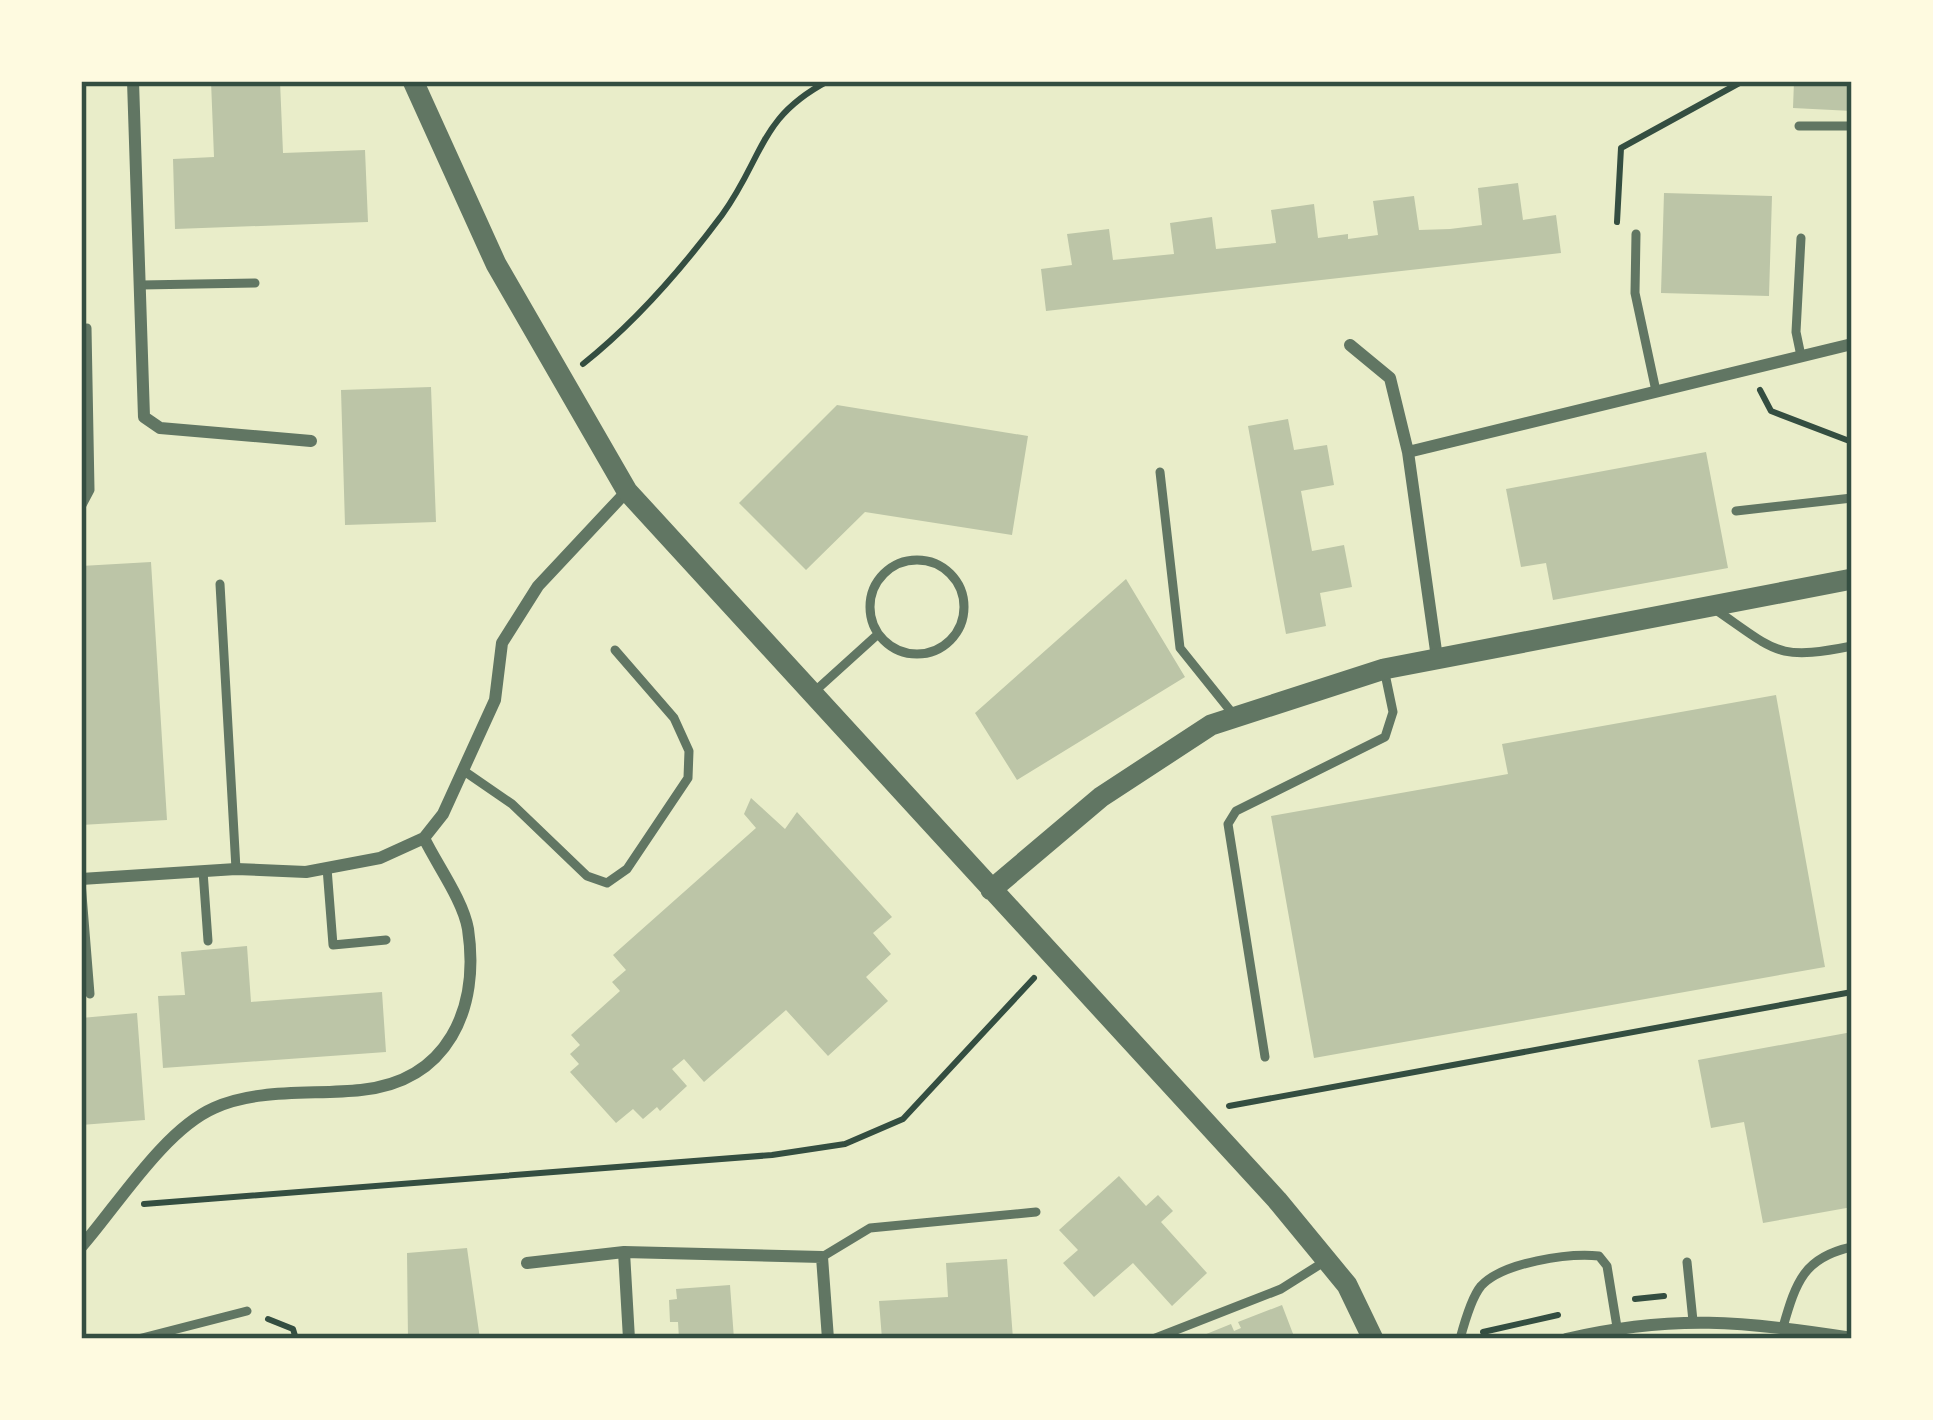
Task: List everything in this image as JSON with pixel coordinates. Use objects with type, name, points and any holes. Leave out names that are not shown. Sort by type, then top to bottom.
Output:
[{"type":"street","points":[[133,81],[143,417],[160,428],[311,441]]},
{"type":"street","points":[[413,81],[496,264],[627,491],[1327,1260],[1347,1285],[1373,1339]]},
{"type":"street","points":[[1408,452],[1852,344]]},
{"type":"street","points":[[1350,345],[1390,378],[1408,452],[1437,658]]},
{"type":"street","points":[[81,881],[236,869],[282,874],[380,858],[424,838],[464,771],[495,700],[502,643],[538,586],[627,491]]},
{"type":"street","points":[[991,890],[1101,797],[1211,725],[1384,669],[1852,579]]},
{"type":"street","points":[[81,1247],[144,1169],[211,1108],[242,1099],[368,1090],[443,1055],[466,1014],[468,927],[424,838]]},
{"type":"street","points":[[624,1252],[628,1339]]},
{"type":"street","points":[[527,1263],[624,1252],[822,1257],[828,1339]]},
{"type":"street","points":[[1566,1339],[1616,1327],[1693,1321],[1783,1327],[1852,1338]]},
{"type":"lane","points":[[1798,126],[1852,126]]},
{"type":"lane","points":[[1636,234],[1635,293],[1656,391]]},
{"type":"lane","points":[[1801,238],[1796,332],[1801,356]]},
{"type":"lane","points":[[141,286],[255,283]]},
{"type":"lane","points":[[81,507],[90,490],[86,328]]},
{"type":"lane","points":[[1160,472],[1180,648],[1237,718]]},
{"type":"lane","points":[[1736,511],[1852,499]]},
{"type":"lane","points":[[913,560],[938,564],[956,580],[965,604],[960,628],[944,647],[920,655],[896,651],[877,634],[871,599],[890,567],[913,560]]},
{"type":"lane","points":[[220,584],[236,869]]},
{"type":"lane","points":[[1710,606],[1780,654],[1798,657],[1852,646]]},
{"type":"lane","points":[[812,694],[877,634]]},
{"type":"lane","points":[[464,771],[512,804],[587,876],[608,883],[627,868],[688,778],[689,751],[674,718],[615,650]]},
{"type":"lane","points":[[1265,1057],[1228,824],[1236,811],[1385,737],[1393,712],[1384,669]]},
{"type":"lane","points":[[327,868],[334,945],[386,940]]},
{"type":"lane","points":[[203,872],[208,941]]},
{"type":"lane","points":[[81,881],[90,994]]},
{"type":"lane","points":[[822,1257],[870,1228],[1036,1212]]},
{"type":"lane","points":[[1783,1327],[1797,1280],[1810,1262],[1852,1246]]},
{"type":"lane","points":[[1460,1339],[1481,1286],[1502,1273],[1577,1254],[1599,1256],[1607,1266],[1616,1327]]},
{"type":"lane","points":[[1153,1339],[1281,1289],[1327,1260]]},
{"type":"lane","points":[[1688,1262],[1693,1321]]},
{"type":"lane","points":[[138,1339],[248,1311]]},
{"type":"path","points":[[562,382],[621,334],[676,274],[725,210],[790,101],[829,81]]},
{"type":"path","points":[[1749,368],[1771,411],[1852,442]]},
{"type":"path","points":[[117,1206],[772,1155],[845,1144],[903,1119],[1054,958]]},
{"type":"path","points":[[1196,1112],[1852,992]]},
{"type":"path","points":[[248,1311],[293,1329],[296,1339]]},
{"type":"building","points":[[211,81],[280,81],[283,153],[365,150],[368,222],[175,229],[173,159],[214,157]]},
{"type":"building","points":[[1794,81],[1852,81],[1852,111],[1793,108]]},
{"type":"building","points":[[1518,183],[1523,220],[1556,215],[1561,253],[1046,311],[1041,269],[1072,265],[1067,234],[1109,229],[1113,260],[1174,254],[1170,223],[1212,217],[1216,249],[1276,243],[1271,210],[1314,204],[1318,238],[1348,234],[1348,239],[1378,235],[1373,201],[1414,196],[1419,230],[1450,229],[1482,225],[1478,188]]},
{"type":"building","points":[[1664,193],[1772,196],[1769,296],[1661,293]]},
{"type":"building","points":[[431,387],[436,522],[345,525],[341,390]]},
{"type":"building","points":[[837,405],[1028,436],[1012,535],[865,512],[806,570],[739,503]]},
{"type":"building","points":[[1288,419],[1294,450],[1327,445],[1334,485],[1301,491],[1312,551],[1344,545],[1352,587],[1320,593],[1326,626],[1286,634],[1248,426]]},
{"type":"building","points":[[1706,452],[1728,568],[1553,600],[1546,563],[1521,567],[1506,489]]},
{"type":"building","points":[[151,562],[167,820],[81,825],[81,566]]},
{"type":"building","points":[[1126,579],[1185,677],[1017,780],[975,713]]},
{"type":"building","points":[[1776,695],[1825,967],[1314,1058],[1271,816],[1508,774],[1502,744]]},
{"type":"building","points":[[751,798],[785,829],[797,812],[892,917],[873,933],[891,954],[866,977],[888,1001],[828,1056],[786,1010],[704,1082],[684,1059],[672,1069],[687,1086],[660,1111],[657,1107],[643,1119],[633,1109],[616,1123],[570,1072],[579,1064],[570,1054],[580,1045],[571,1035],[620,991],[612,982],[626,970],[613,955],[756,828],[744,814]]},
{"type":"building","points":[[247,946],[251,1002],[382,992],[386,1052],[163,1068],[158,996],[185,995],[181,952]]},
{"type":"building","points":[[137,1013],[145,1120],[81,1125],[81,1018]]},
{"type":"building","points":[[1852,1032],[1852,1207],[1763,1223],[1744,1122],[1711,1128],[1698,1060]]},
{"type":"building","points":[[1119,1176],[1146,1206],[1158,1195],[1173,1211],[1161,1222],[1207,1273],[1172,1306],[1133,1263],[1094,1297],[1063,1263],[1078,1250],[1059,1230]]},
{"type":"building","points":[[467,1248],[480,1339],[408,1339],[407,1253]]},
{"type":"building","points":[[1007,1259],[1013,1339],[882,1339],[879,1301],[948,1297],[946,1263]]},
{"type":"building","points":[[730,1285],[734,1339],[679,1339],[678,1322],[670,1322],[669,1300],[677,1299],[676,1289]]},
{"type":"building","points":[[1282,1305],[1295,1339],[1194,1339],[1231,1324],[1234,1331],[1241,1328],[1238,1322]]}]
